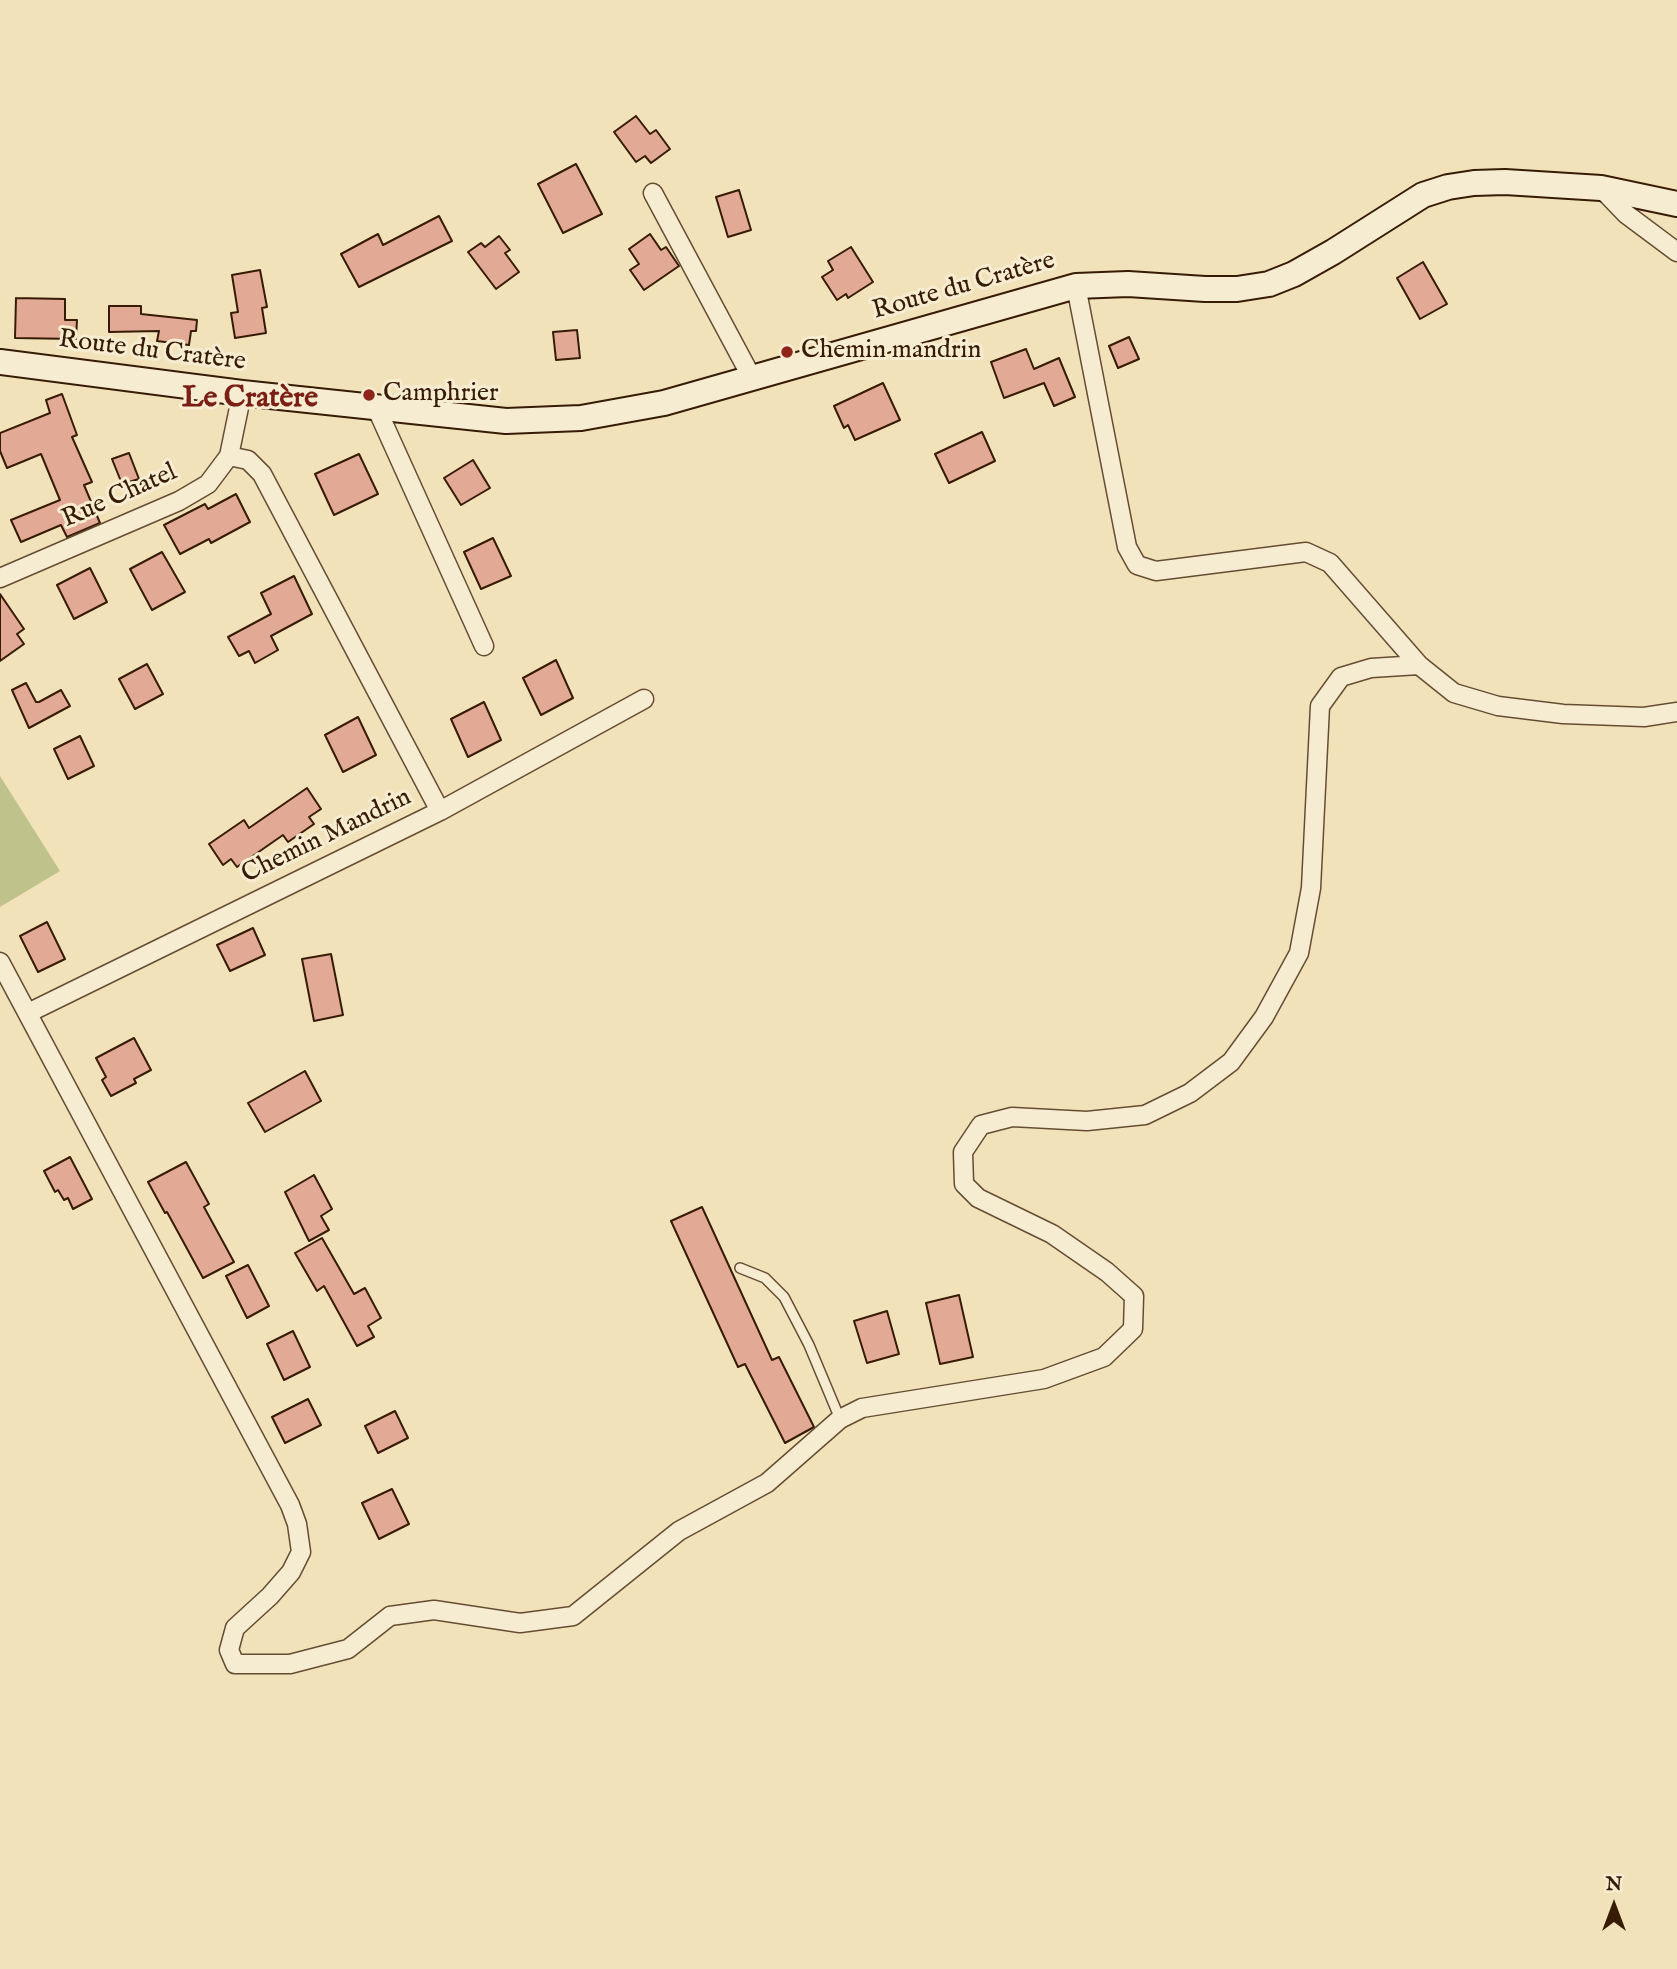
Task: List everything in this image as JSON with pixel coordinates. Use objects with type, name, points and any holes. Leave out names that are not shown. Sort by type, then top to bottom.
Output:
[{"type":"street","name":"Route du Cratère","points":[[0,362],[242,393],[506,421],[581,418],[664,403],[1076,286],[1128,284],[1237,289],[1269,284],[1294,274],[1333,252],[1423,195],[1448,187],[1505,182],[1601,188],[1677,204]]},
{"type":"street","points":[[1601,188],[1626,214],[1677,252]]},
{"type":"street","points":[[653,193],[752,378]]},
{"type":"street","points":[[1076,286],[1127,547],[1137,565],[1156,571],[1306,552],[1330,562],[1419,665],[1454,693],[1498,706],[1563,714],[1644,717],[1677,712]]},
{"type":"street","name":"Rue Chatel","points":[[0,578],[179,501],[208,484],[229,456],[242,393]]},
{"type":"street","points":[[376,407],[484,646]]},
{"type":"street","points":[[229,456],[248,460],[262,474],[440,811]]},
{"type":"street","points":[[0,962],[290,1505],[297,1524],[301,1552],[291,1572],[270,1596],[235,1628],[229,1650],[235,1664],[290,1664],[348,1648],[390,1616],[434,1610],[520,1623],[573,1616],[679,1531],[767,1483],[840,1419],[862,1408],[1044,1379],[1104,1357],[1133,1329],[1134,1296],[1107,1272],[1052,1234],[978,1198],[964,1184],[963,1152],[981,1125],[1012,1116],[1087,1121],[1145,1115],[1190,1093],[1231,1062],[1264,1017],[1298,953],[1311,888],[1320,706],[1341,677],[1371,668],[1419,665]]},
{"type":"street","name":"Chemin Mandrin","points":[[28,1013],[440,811],[644,699]]},
{"type":"lane","points":[[740,1268],[765,1278],[784,1297],[809,1345],[840,1419]]},
{"type":"green space","points":[[0,776],[60,871],[0,907]]},
{"type":"building","points":[[636,116],[650,134],[656,130],[670,149],[651,163],[645,156],[636,162],[614,132]]},
{"type":"building","points":[[576,164],[602,214],[563,233],[538,184]]},
{"type":"building","points":[[739,190],[751,230],[728,237],[716,197]]},
{"type":"building","points":[[439,216],[452,241],[359,287],[341,254],[378,234],[383,245]]},
{"type":"building","points":[[650,234],[661,250],[666,247],[679,266],[644,290],[630,270],[639,264],[629,249]]},
{"type":"building","points":[[499,236],[510,250],[505,253],[519,272],[496,289],[468,252],[481,243],[485,247]]},
{"type":"building","points":[[851,247],[873,282],[848,298],[846,294],[837,300],[822,277],[833,270],[828,261]]},
{"type":"building","points":[[1423,262],[1447,304],[1420,319],[1397,278]]},
{"type":"building","points":[[260,270],[267,307],[262,308],[266,333],[235,338],[231,313],[238,312],[232,275]]},
{"type":"building","points":[[16,298],[65,299],[65,320],[77,320],[76,339],[15,338]]},
{"type":"building","points":[[109,306],[141,306],[141,314],[197,320],[196,331],[191,331],[189,345],[157,341],[159,331],[109,332]]},
{"type":"building","points":[[577,330],[580,358],[556,360],[553,332]]},
{"type":"building","points":[[1129,337],[1139,359],[1118,368],[1109,346]]},
{"type":"building","points":[[1026,349],[1034,369],[1059,358],[1075,397],[1054,406],[1044,383],[1004,398],[991,362]]},
{"type":"building","points":[[883,383],[900,420],[855,440],[848,425],[844,428],[834,406]]},
{"type":"building","points":[[62,394],[77,435],[72,437],[92,482],[84,485],[100,523],[67,537],[61,525],[21,542],[11,520],[60,500],[41,454],[7,468],[0,451],[0,433],[50,413],[46,400]]},
{"type":"building","points":[[982,432],[995,461],[949,483],[935,454]]},
{"type":"building","points":[[129,453],[139,479],[122,484],[112,459]]},
{"type":"building","points":[[359,454],[378,494],[334,515],[315,474]]},
{"type":"building","points":[[473,460],[490,488],[461,505],[444,478]]},
{"type":"building","points":[[236,494],[250,522],[211,543],[209,539],[180,554],[164,525],[205,504],[208,509]]},
{"type":"building","points":[[493,538],[511,576],[481,589],[464,552]]},
{"type":"building","points":[[162,552],[185,592],[152,610],[130,569]]},
{"type":"building","points":[[90,568],[107,602],[74,619],[57,585]]},
{"type":"building","points":[[294,576],[312,614],[271,636],[278,650],[255,663],[249,651],[239,656],[228,637],[271,614],[261,593]]},
{"type":"building","points":[[0,594],[24,629],[17,634],[24,644],[0,661]]},
{"type":"building","points":[[556,660],[573,698],[541,715],[523,678]]},
{"type":"building","points":[[147,664],[163,694],[135,709],[119,679]]},
{"type":"building","points":[[26,683],[36,702],[61,690],[70,706],[29,728],[12,690]]},
{"type":"building","points":[[484,702],[501,740],[468,757],[451,719]]},
{"type":"building","points":[[358,717],[376,755],[343,772],[325,735]]},
{"type":"building","points":[[80,736],[94,766],[68,779],[54,749]]},
{"type":"building","points":[[307,788],[321,809],[309,817],[314,824],[288,842],[283,835],[237,867],[231,859],[223,865],[209,844],[244,820],[249,828]]},
{"type":"building","points":[[47,922],[65,959],[38,972],[20,936]]},
{"type":"building","points":[[253,928],[265,955],[230,971],[217,945]]},
{"type":"building","points":[[331,954],[343,1015],[314,1021],[302,959]]},
{"type":"building","points":[[134,1038],[151,1070],[134,1079],[136,1083],[111,1096],[102,1080],[106,1077],[96,1058]]},
{"type":"building","points":[[305,1071],[321,1101],[265,1132],[248,1103]]},
{"type":"building","points":[[70,1157],[92,1199],[73,1209],[68,1198],[64,1200],[58,1190],[55,1192],[44,1171]]},
{"type":"building","points":[[186,1162],[209,1204],[204,1207],[234,1262],[203,1278],[148,1182]]},
{"type":"building","points":[[314,1175],[332,1209],[321,1216],[329,1230],[309,1241],[285,1192]]},
{"type":"building","points":[[702,1207],[772,1360],[779,1357],[814,1427],[785,1443],[745,1364],[738,1367],[671,1221]]},
{"type":"building","points":[[322,1238],[354,1294],[365,1288],[381,1318],[368,1326],[374,1337],[357,1346],[324,1286],[317,1291],[295,1253]]},
{"type":"building","points":[[248,1265],[269,1306],[247,1318],[226,1276]]},
{"type":"building","points":[[959,1295],[973,1357],[940,1364],[926,1303]]},
{"type":"building","points":[[887,1311],[899,1354],[867,1363],[854,1321]]},
{"type":"building","points":[[293,1331],[310,1367],[284,1380],[267,1344]]},
{"type":"building","points":[[308,1399],[321,1425],[285,1443],[272,1417]]},
{"type":"building","points":[[395,1411],[408,1438],[378,1453],[365,1426]]},
{"type":"building","points":[[392,1489],[409,1524],[379,1539],[362,1503]]},
{"type":"place","name":"Chemin mandrin","points":[[787,352]]},
{"type":"place","name":"Camphrier","points":[[369,395]]},
{"type":"district","name":"Le Cratère","points":[[250,400]]}]
